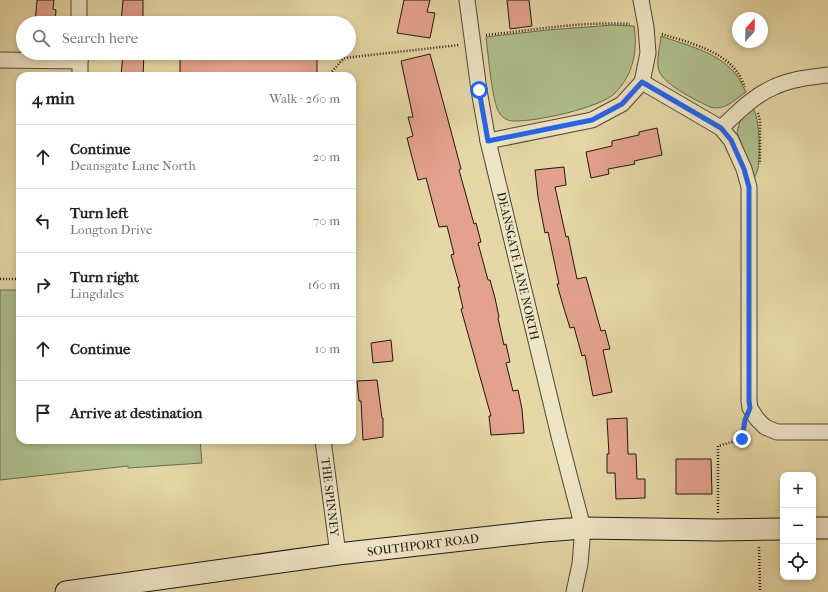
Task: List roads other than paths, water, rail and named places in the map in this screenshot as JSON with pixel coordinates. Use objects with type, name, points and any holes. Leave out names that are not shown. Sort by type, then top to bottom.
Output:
[{"type":"main road","name":"SOUTHPORT ROAD","points":[[66,592],[338,554],[544,531],[583,528],[718,530],[780,528]]},
{"type":"main road","points":[[816,528],[828,528]]},
{"type":"street","points":[[79,0],[79,16]]},
{"type":"street","name":"DEANSGATE LANE NORTH","points":[[467,0],[479,90],[488,141],[559,436],[583,528],[580,564],[574,592]]},
{"type":"street","points":[[488,141],[592,120],[622,104],[642,82],[648,53],[642,0]]},
{"type":"street","points":[[0,60],[80,63]]},
{"type":"street","points":[[721,128],[752,100],[774,87],[805,78],[828,75]]},
{"type":"street","points":[[642,82],[721,128],[731,140],[744,169],[749,187],[748,331],[750,408],[757,419],[765,427],[777,432],[828,432]]},
{"type":"street","name":"THE SPINNEY","points":[[324,444],[338,554]]}]
